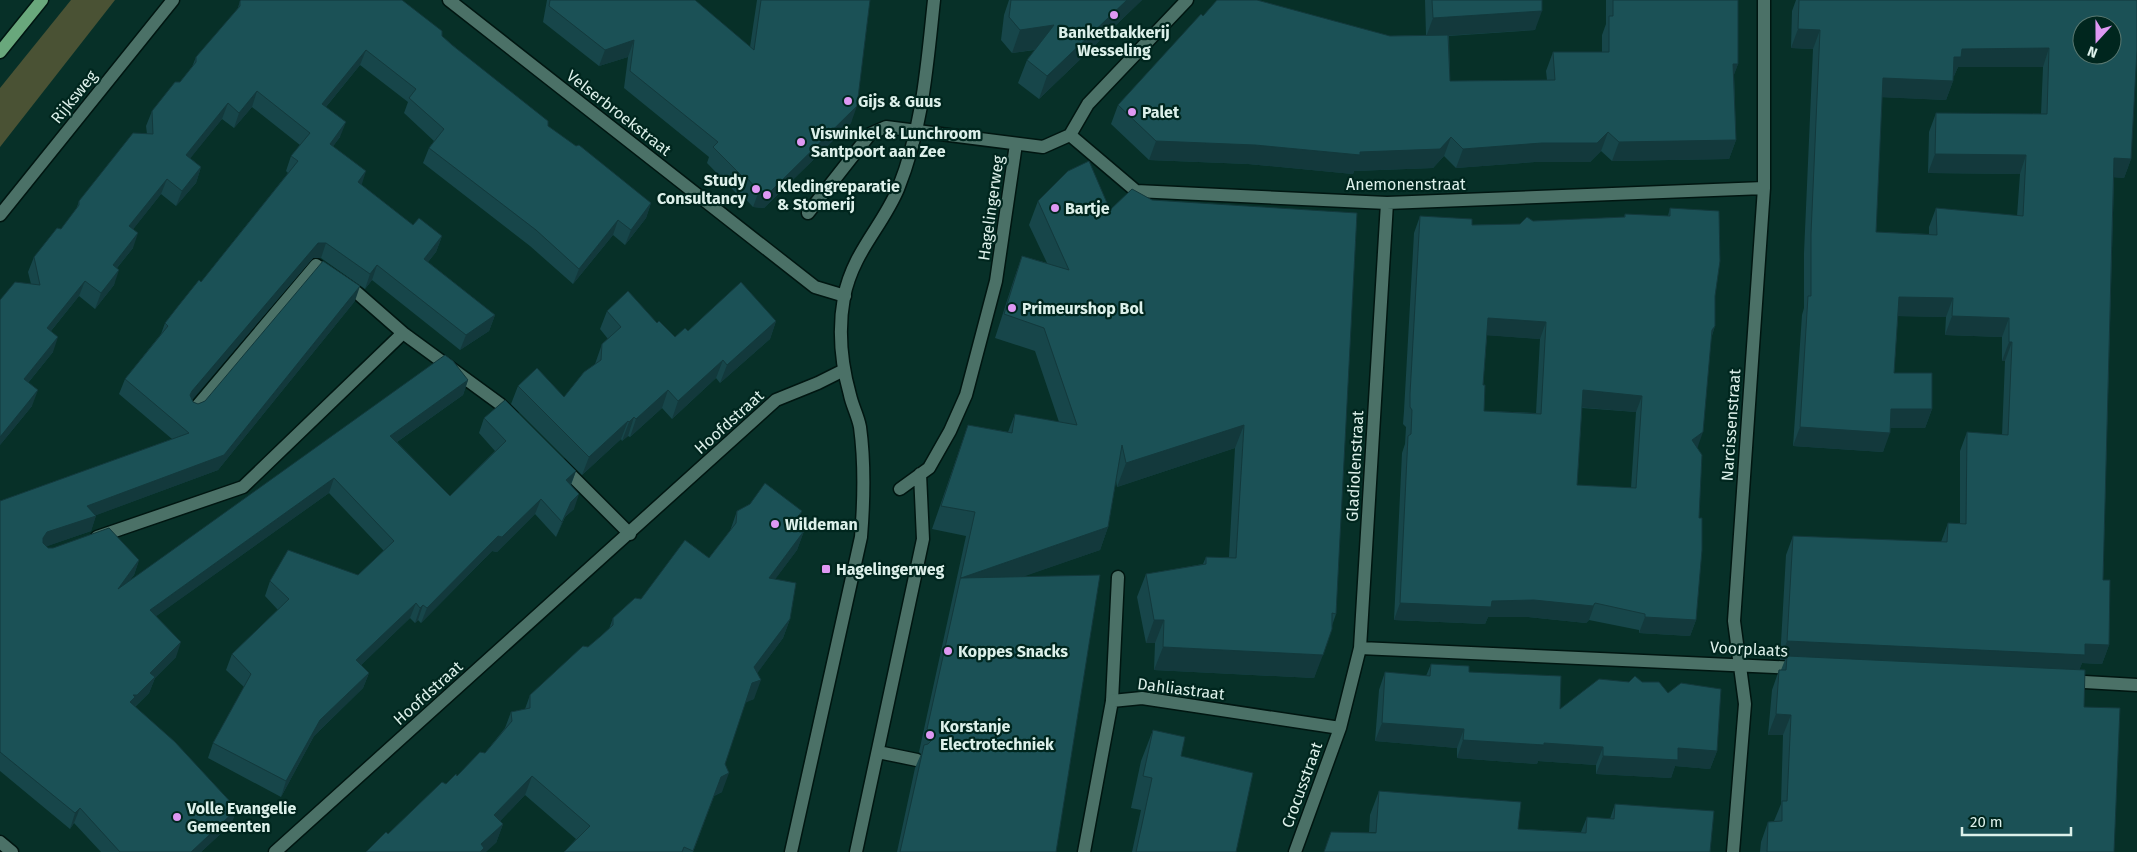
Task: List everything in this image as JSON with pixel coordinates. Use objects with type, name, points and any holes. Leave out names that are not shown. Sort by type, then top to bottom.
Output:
[{"type":"main road","points":[[0,52],[42,0]]},
{"type":"street","name":"Rijksweg","points":[[0,215],[173,0]]},
{"type":"street","name":"Velserbroekstraat","points":[[449,0],[815,288],[844,296]]},
{"type":"street","points":[[791,852],[861,537],[865,488],[859,425],[844,370],[840,331],[844,296],[853,267],[866,241],[896,192],[918,131],[934,0]]},
{"type":"street","points":[[808,213],[870,134],[886,127],[1043,147],[1070,135],[1088,104],[1187,0]]},
{"type":"street","name":"Narcissenstraat","points":[[1733,852],[1745,704],[1734,621],[1764,188],[1764,0]]},
{"type":"street","name":"Anemonenstraat","points":[[1070,135],[1136,191],[1387,203],[1764,188]]},
{"type":"street","name":"Hagelingerweg","points":[[900,489],[929,468],[950,432],[966,395],[981,346],[996,281],[1016,144]]},
{"type":"street","name":"Gladiolenstraat","points":[[1340,728],[1360,648],[1387,203]]},
{"type":"street","points":[[193,411],[316,265],[356,291],[403,333],[500,404],[521,424]]},
{"type":"street","points":[[83,542],[243,487],[403,333]]},
{"type":"street","name":"Hoofdstraat","points":[[275,852],[630,534],[776,400],[844,370]]},
{"type":"street","points":[[555,459],[630,534]]},
{"type":"street","points":[[856,852],[923,539],[920,474]]},
{"type":"street","points":[[1084,852],[1112,701],[1118,577]]},
{"type":"street","name":"Voorplaats","points":[[1360,648],[1809,668]]},
{"type":"street","points":[[2058,681],[2137,685]]},
{"type":"street","name":"Dahliastraat","points":[[1112,701],[1142,698],[1340,728]]},
{"type":"street","name":"Crocusstraat","points":[[1295,852],[1340,728]]},
{"type":"street","points":[[878,752],[917,760]]},
{"type":"street","points":[[0,842],[12,852]]},
{"type":"green space","points":[[71,0],[115,0],[0,147],[0,88]]},
{"type":"building","points":[[241,0],[402,0],[442,31],[442,36],[452,45],[548,121],[548,126],[576,146],[579,145],[651,203],[631,230],[618,220],[579,269],[536,230],[429,148],[444,129],[409,98],[416,89],[366,50],[322,104],[346,122],[330,144],[366,171],[358,182],[413,225],[419,218],[442,236],[424,259],[495,315],[466,335],[377,265],[370,274],[326,243],[318,243],[192,391],[190,395],[193,402],[198,404],[205,401],[323,261],[360,286],[224,455],[87,506],[96,516],[47,532],[43,538],[43,543],[48,548],[53,548],[109,528],[139,560],[118,589],[445,355],[453,361],[468,380],[390,436],[450,496],[506,441],[484,418],[505,400],[576,471],[566,480],[579,494],[571,502],[562,522],[541,499],[502,537],[498,536],[427,608],[423,605],[420,608],[416,603],[356,660],[369,673],[320,720],[286,781],[213,743],[251,674],[232,654],[289,599],[270,581],[288,550],[358,575],[394,541],[334,478],[150,610],[181,642],[150,673],[155,677],[137,695],[133,695],[135,697],[130,702],[175,742],[237,809],[191,852],[120,852],[80,808],[75,813],[0,752],[0,501],[189,433],[125,379],[168,326],[165,323],[179,305],[199,280],[201,282],[298,161],[291,156],[310,133],[257,91],[239,113],[228,103],[186,155],[201,167],[182,191],[167,179],[129,226],[138,233],[113,265],[119,270],[101,293],[85,281],[47,328],[58,337],[24,379],[38,390],[0,437],[0,300],[15,282],[40,285],[34,257],[57,228],[61,229],[79,205],[79,201],[133,133],[153,134],[152,111],[175,82],[180,82],[196,62],[196,57],[240,6]]},
{"type":"building","points":[[550,0],[695,0],[754,50],[761,0],[870,0],[857,106],[771,191],[759,191],[713,147],[718,142],[630,71],[634,40],[605,50],[549,6]]},
{"type":"building","points":[[1011,0],[1127,0],[1047,76],[1027,60],[1054,25],[1020,30],[1009,17]]},
{"type":"building","points":[[1217,0],[1257,0],[1390,36],[1448,35],[1450,81],[1555,80],[1553,52],[1609,52],[1609,16],[1613,16],[1613,0],[1738,0],[1738,64],[1733,64],[1736,140],[1619,142],[1608,132],[1597,143],[1542,143],[1463,149],[1451,137],[1440,149],[1360,152],[1360,155],[1255,145],[1156,141],[1118,105],[1201,14],[1203,16]]},
{"type":"building","points":[[1432,0],[1542,0],[1542,11],[1433,18]]},
{"type":"building","points":[[1799,0],[2137,0],[2137,50],[2131,159],[2114,158],[2103,580],[2110,580],[2109,645],[2085,644],[2085,655],[1787,641],[1793,536],[1947,542],[1948,523],[1966,524],[1967,432],[2008,435],[2012,342],[2009,342],[2009,318],[1952,316],[1953,298],[1899,297],[1894,373],[1932,373],[1932,409],[1891,409],[1890,433],[1800,427],[1808,296],[1811,296],[1811,234],[1820,30],[1798,29]],"holes":[[[2049,48],[2047,114],[1936,113],[1935,154],[2026,155],[2023,216],[1936,208],[1937,235],[1876,232],[1883,78],[1953,81],[1954,57],[1961,57],[1962,49]]]},
{"type":"building","points":[[1089,161],[1110,210],[1132,189],[1152,200],[1357,213],[1336,614],[1332,613],[1332,629],[1323,655],[1163,647],[1164,620],[1154,620],[1146,574],[1206,564],[1206,557],[1236,558],[1244,425],[1126,463],[1122,445],[1108,527],[961,578],[1100,575],[1056,852],[900,852],[924,745],[933,739],[933,734],[927,729],[975,512],[941,506],[968,425],[1012,433],[1015,414],[1077,425],[1044,328],[1004,314],[1022,256],[1069,270],[1038,201],[1068,171]]},
{"type":"building","points":[[1670,208],[1719,211],[1720,261],[1715,296],[1715,326],[1712,330],[1703,432],[1692,440],[1702,455],[1699,518],[1702,518],[1702,550],[1696,620],[1645,617],[1645,614],[1595,603],[1593,606],[1534,600],[1492,601],[1491,607],[1400,603],[1408,436],[1411,434],[1412,410],[1410,407],[1410,394],[1420,216],[1472,219],[1472,225],[1520,224],[1527,217],[1533,221],[1625,217],[1625,214],[1670,216]],"holes":[[[1488,318],[1546,322],[1541,414],[1484,411],[1485,385],[1483,385]],[[1583,390],[1642,396],[1636,488],[1577,485]]]},
{"type":"building","points":[[741,282],[776,321],[727,365],[723,360],[678,401],[668,390],[636,419],[634,417],[628,421],[589,457],[518,386],[537,368],[564,397],[584,372],[601,360],[602,344],[621,327],[607,311],[628,291],[657,323],[659,321],[675,337],[685,328],[688,331]]},
{"type":"building","points":[[765,483],[802,511],[793,524],[804,531],[769,578],[796,583],[790,619],[754,667],[761,680],[752,683],[725,764],[729,773],[721,777],[693,851],[684,847],[682,852],[564,852],[590,826],[532,776],[494,815],[503,824],[481,844],[484,848],[480,852],[366,852],[386,832],[388,834],[442,782],[446,784],[456,774],[457,776],[480,752],[485,753],[512,721],[511,712],[530,708],[530,695],[583,646],[588,647],[613,625],[613,618],[635,598],[641,599],[685,540],[709,558],[736,523],[737,511],[750,504]]},
{"type":"building","points":[[1787,656],[2085,670],[2084,707],[2120,708],[2114,852],[1767,852],[1768,822],[1782,821],[1782,801],[1787,801],[1791,715],[1776,714],[1779,670],[1786,670]]},
{"type":"building","points":[[1431,664],[1469,666],[1469,672],[1561,676],[1560,709],[1599,679],[1629,682],[1635,676],[1642,682],[1659,682],[1668,693],[1681,683],[1721,689],[1717,751],[1678,748],[1678,760],[1603,756],[1603,747],[1463,740],[1464,729],[1382,723],[1385,672],[1430,676]]},
{"type":"building","points":[[1153,730],[1185,737],[1181,756],[1253,773],[1236,852],[1136,852],[1152,778],[1143,776]]},
{"type":"building","points":[[1379,791],[1521,802],[1518,829],[1586,833],[1587,817],[1614,819],[1615,804],[1714,811],[1710,852],[1324,852],[1331,832],[1376,833]]},
{"type":"place","name":"Banketbakkerij Wesseling","points":[[1114,15]]},
{"type":"place","name":"Gijs & Guus","points":[[848,101]]},
{"type":"place","name":"Palet","points":[[1132,112]]},
{"type":"place","name":"Viswinkel & Lunchroom Santpoort aan Zee","points":[[801,142]]},
{"type":"place","name":"Study Consultancy","points":[[756,189]]},
{"type":"place","name":"Kledingreparatie & Stomerij","points":[[767,195]]},
{"type":"place","name":"Bartje","points":[[1055,208]]},
{"type":"place","name":"Primeurshop Bol","points":[[1012,308]]},
{"type":"place","name":"Wildeman","points":[[775,524]]},
{"type":"place","name":"Hagelingerweg","points":[[826,569]]},
{"type":"place","name":"Koppes Snacks","points":[[948,651]]},
{"type":"place","name":"Korstanje Electrotechniek","points":[[930,735]]},
{"type":"place","name":"Volle Evangelie Gemeenten","points":[[177,817]]}]
